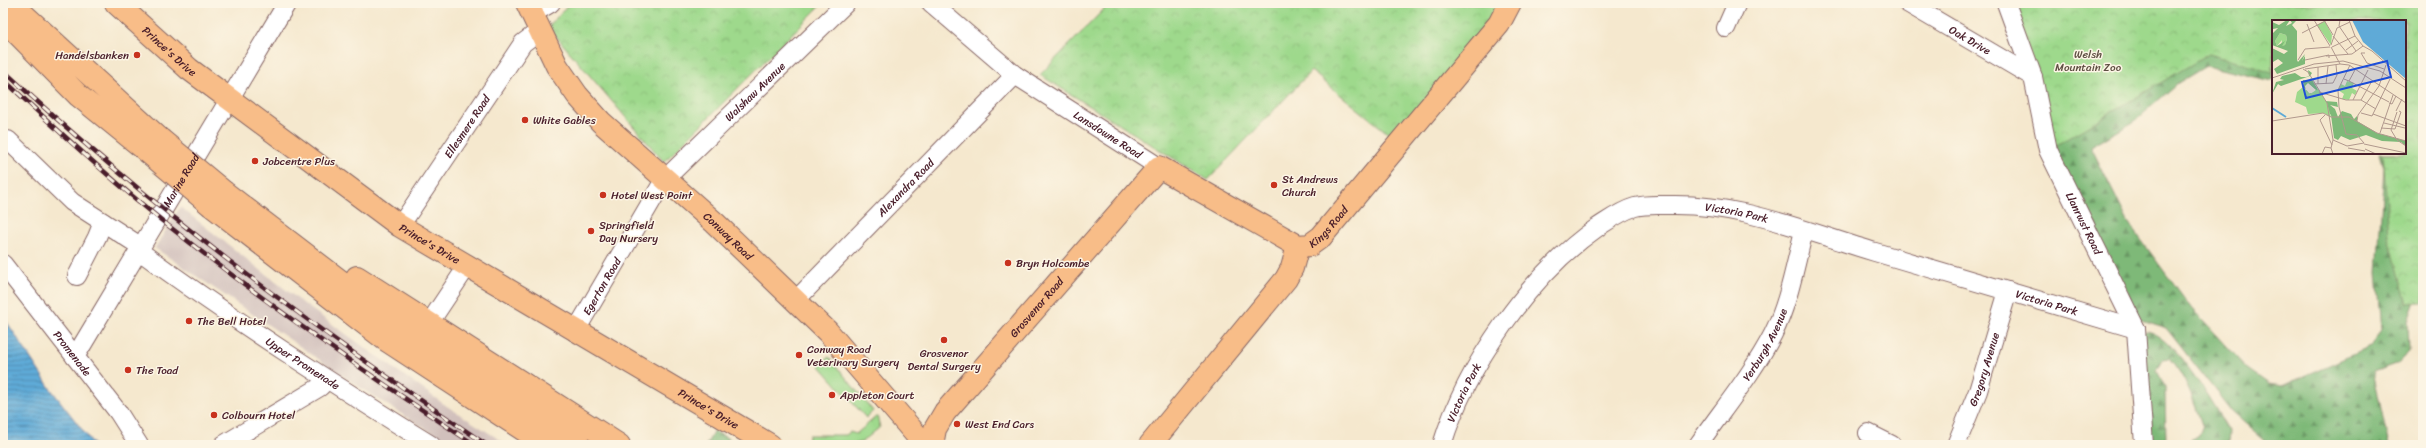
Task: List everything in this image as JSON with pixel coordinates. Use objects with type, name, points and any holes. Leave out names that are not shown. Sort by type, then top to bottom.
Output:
[{"type":"main road","points":[[11,3],[154,146],[386,340],[547,445]]},
{"type":"main road","name":"Prince's Drive","points":[[116,3],[152,38],[229,101],[400,226],[468,265],[575,332],[770,445]]},
{"type":"main road","name":"Kings Road","points":[[1150,445],[1286,279],[1292,268],[1298,246],[1310,245],[1321,237],[1498,24],[1510,3]]},
{"type":"main road","name":"Conway Road","points":[[532,16],[557,66],[577,95],[601,122],[664,180],[715,223],[796,300],[852,358],[925,445]]},
{"type":"main road","points":[[3,19],[80,96],[154,146]]},
{"type":"main road","name":"Lansdowne Road","points":[[1159,167],[1298,246]]},
{"type":"main road","name":"Grosvenor Road","points":[[932,445],[935,429],[945,412],[1159,167]]},
{"type":"main road","points":[[218,199],[316,250],[619,445]]},
{"type":"main road","points":[[259,220],[398,325],[578,445]]},
{"type":"main road","name":"Grosvenor Road","points":[[904,420],[921,422],[932,420],[945,412]]},
{"type":"main road","points":[[905,445],[911,445]]},
{"type":"street","name":"Marine Road","points":[[75,358],[139,248],[287,3]]},
{"type":"street","name":"Ellesmere Road","points":[[400,226],[523,43],[532,16],[552,3]]},
{"type":"street","name":"Walshaw Avenue","points":[[664,180],[846,3]]},
{"type":"street","name":"Lansdowne Road","points":[[931,3],[1015,75],[1159,167]]},
{"type":"street","points":[[1726,28],[1737,3]]},
{"type":"street","name":"Oak Drive","points":[[1907,3],[2033,77]]},
{"type":"street","name":"Llanrwst Road","points":[[2006,3],[2033,77],[2048,150],[2136,329],[2144,445]]},
{"type":"street","name":"Alexandra Road","points":[[796,300],[1015,75]]},
{"type":"street","name":"Upper Promenade","points":[[8,140],[72,202],[139,248],[184,284],[327,380],[431,445]]},
{"type":"street","name":"Egerton Road","points":[[575,332],[664,180]]},
{"type":"street","name":"Victoria Park","points":[[1442,445],[1450,418],[1466,383],[1491,341],[1523,300],[1555,264],[1579,241],[1614,216],[1635,207],[1696,204],[1745,211],[1804,231],[2136,329]]},
{"type":"street","points":[[77,276],[97,237],[102,222]]},
{"type":"street","name":"Yerburgh Avenue","points":[[1698,445],[1753,367],[1773,333],[1784,307],[1804,231]]},
{"type":"street","name":"Promenade","points":[[3,264],[118,412],[139,445]]},
{"type":"street","points":[[436,313],[468,265]]},
{"type":"street","name":"Gregory Avenue","points":[[1956,445],[1978,391],[2008,290]]},
{"type":"street","points":[[223,445],[320,387],[327,380]]},
{"type":"street","points":[[1868,433],[1892,445]]},
{"type":"shaded area","points":[[180,207],[304,304],[445,405],[508,445],[451,445],[370,394],[155,248]]},
{"type":"green space","points":[[570,3],[823,3],[664,162],[548,27]]},
{"type":"green space","points":[[1110,3],[1510,3],[1400,143],[1311,71],[1208,180],[1040,75]]},
{"type":"green space","name":"Welsh Mountain Zoo","points":[[2006,3],[2423,3],[2423,302],[2407,303],[2389,237],[2383,154],[2406,154],[2406,20],[2272,20],[2272,73],[2209,54],[2048,150]]},
{"type":"green space","points":[[2272,21],[2272,81],[2206,66],[2178,83],[2135,121],[2091,147],[2128,222],[2191,308],[2246,368],[2269,384],[2282,386],[2372,346],[2382,329],[2377,273],[2384,168],[2380,154],[2395,154],[2418,293],[2408,321],[2409,351],[2398,363],[2373,372],[2389,445],[2270,445],[2232,412],[2166,328],[2141,320],[2057,154],[2035,65]]},
{"type":"green space","points":[[2146,331],[2157,336],[2169,345],[2192,373],[2229,431],[2228,445],[2182,445],[2198,435],[2202,425],[2185,382],[2176,366],[2170,359],[2163,360],[2157,371],[2165,387],[2166,445],[2148,445],[2142,333]]},
{"type":"green space","points":[[829,357],[873,411],[866,418],[819,365]]},
{"type":"green space","points":[[877,416],[880,427],[862,442],[850,445],[808,445],[809,435],[846,435],[850,432],[856,434]]},
{"type":"green space","points":[[714,431],[740,445],[706,445]]},
{"type":"water","points":[[3,316],[50,388],[94,445],[3,445]]},
{"type":"railway","points":[[3,70],[60,122],[177,220],[299,313],[361,358],[487,445]]},
{"type":"railway","points":[[3,79],[64,136],[148,210],[207,256],[320,339],[475,445]]},
{"type":"place","name":"Handelsbanken","points":[[137,55]]},
{"type":"place","name":"White Gables","points":[[525,120]]},
{"type":"place","name":"Jobcentre Plus","points":[[255,161]]},
{"type":"place","name":"St Andrews Church","points":[[1274,185]]},
{"type":"place","name":"Hotel West Point","points":[[603,195]]},
{"type":"place","name":"Springfield Day Nursery","points":[[591,231]]},
{"type":"place","name":"Bryn Holcombe","points":[[1008,263]]},
{"type":"place","name":"The Bell Hotel","points":[[189,321]]},
{"type":"place","name":"Grosvenor Dental Surgery","points":[[944,340]]},
{"type":"place","name":"Conway Road Veterinary Surgery","points":[[799,355]]},
{"type":"place","name":"The Toad","points":[[128,370]]},
{"type":"place","name":"Appleton Court","points":[[832,395]]},
{"type":"place","name":"Colbourn Hotel","points":[[214,415]]},
{"type":"place","name":"West End Cars","points":[[957,424]]}]
